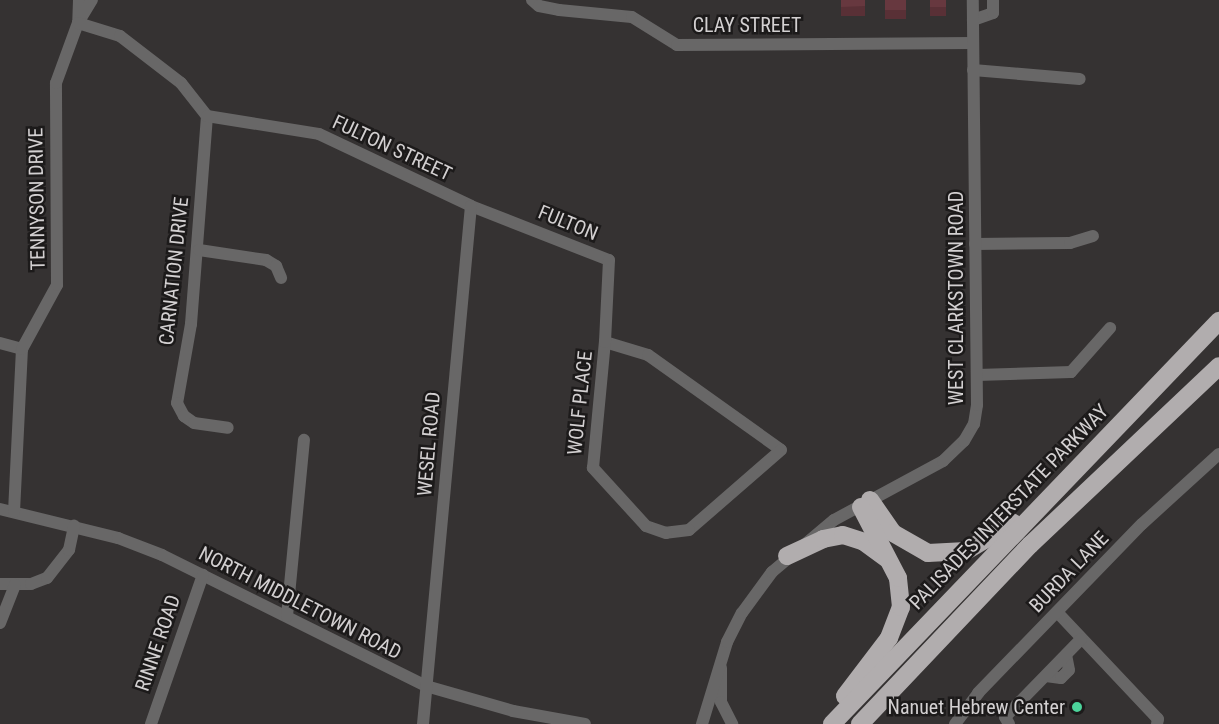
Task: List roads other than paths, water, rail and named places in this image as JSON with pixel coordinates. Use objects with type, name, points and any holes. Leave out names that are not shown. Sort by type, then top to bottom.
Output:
[{"type":"highway","name":"PALISADES INTERSTATE PARKWAY","points":[[832,724],[1219,321]]},
{"type":"highway","points":[[860,724],[1039,536],[1219,366]]},
{"type":"highway","points":[[865,503],[893,533],[914,548],[942,554],[966,551],[1009,526],[1117,426]]},
{"type":"highway","points":[[823,724],[896,626],[902,596],[893,567],[865,503]]},
{"type":"highway","points":[[787,556],[817,541],[843,535],[869,545],[893,567]]},
{"type":"street","name":"TENNYSON DRIVE","points":[[78,23],[79,0]]},
{"type":"street","name":"TENNYSON DRIVE","points":[[14,512],[22,349],[57,285],[56,83],[78,23],[92,0]]},
{"type":"street","name":"CLAY STREET","points":[[532,0],[539,6],[559,10],[632,17],[677,45],[973,43]]},
{"type":"street","name":"WEST CLARKSTOWN ROAD","points":[[702,724],[722,655],[756,591],[787,556],[865,503],[937,465],[959,446],[975,418],[977,375],[973,0]]},
{"type":"street","points":[[973,20],[993,14],[993,0]]},
{"type":"street","points":[[78,23],[120,36],[181,83],[207,116]]},
{"type":"street","points":[[973,70],[1080,79]]},
{"type":"street","name":"FULTON STREET","points":[[207,116],[319,134],[471,206]]},
{"type":"street","name":"CARNATION DRIVE","points":[[207,116],[191,324],[177,403],[184,416],[194,423],[228,428]]},
{"type":"street","name":"FULTON","points":[[471,206],[609,260],[605,342]]},
{"type":"street","name":"WESEL ROAD","points":[[423,724],[471,206]]},
{"type":"street","points":[[975,244],[1070,243],[1093,236]]},
{"type":"street","points":[[198,250],[266,260],[276,266],[281,278]]},
{"type":"street","points":[[977,375],[1071,372],[1110,328]]},
{"type":"street","name":"WOLF PLACE","points":[[605,342],[648,355],[781,450],[688,530],[666,533],[646,526],[593,468],[605,342]]},
{"type":"street","points":[[0,343],[22,349]]},
{"type":"street","points":[[287,616],[304,440]]},
{"type":"street","name":"BURDA LANE","points":[[955,724],[978,693],[1142,524],[1219,454]]},
{"type":"street","name":"NORTH MIDDLETOWN ROAD","points":[[0,509],[118,538],[203,575],[426,686],[477,703],[547,721],[585,724]]},
{"type":"street","points":[[0,584],[15,585],[47,578],[58,568],[69,550],[74,526]]},
{"type":"street","name":"RINNE ROAD","points":[[151,724],[203,575]]},
{"type":"street","points":[[0,623],[15,585]]},
{"type":"street","points":[[1057,612],[1158,718],[1157,724]]},
{"type":"street","points":[[1009,724],[1005,717],[1081,639]]},
{"type":"street","points":[[722,655],[722,702],[732,724]]},
{"type":"place","name":"Nanuet Hebrew Center","points":[[1077,707]]}]
